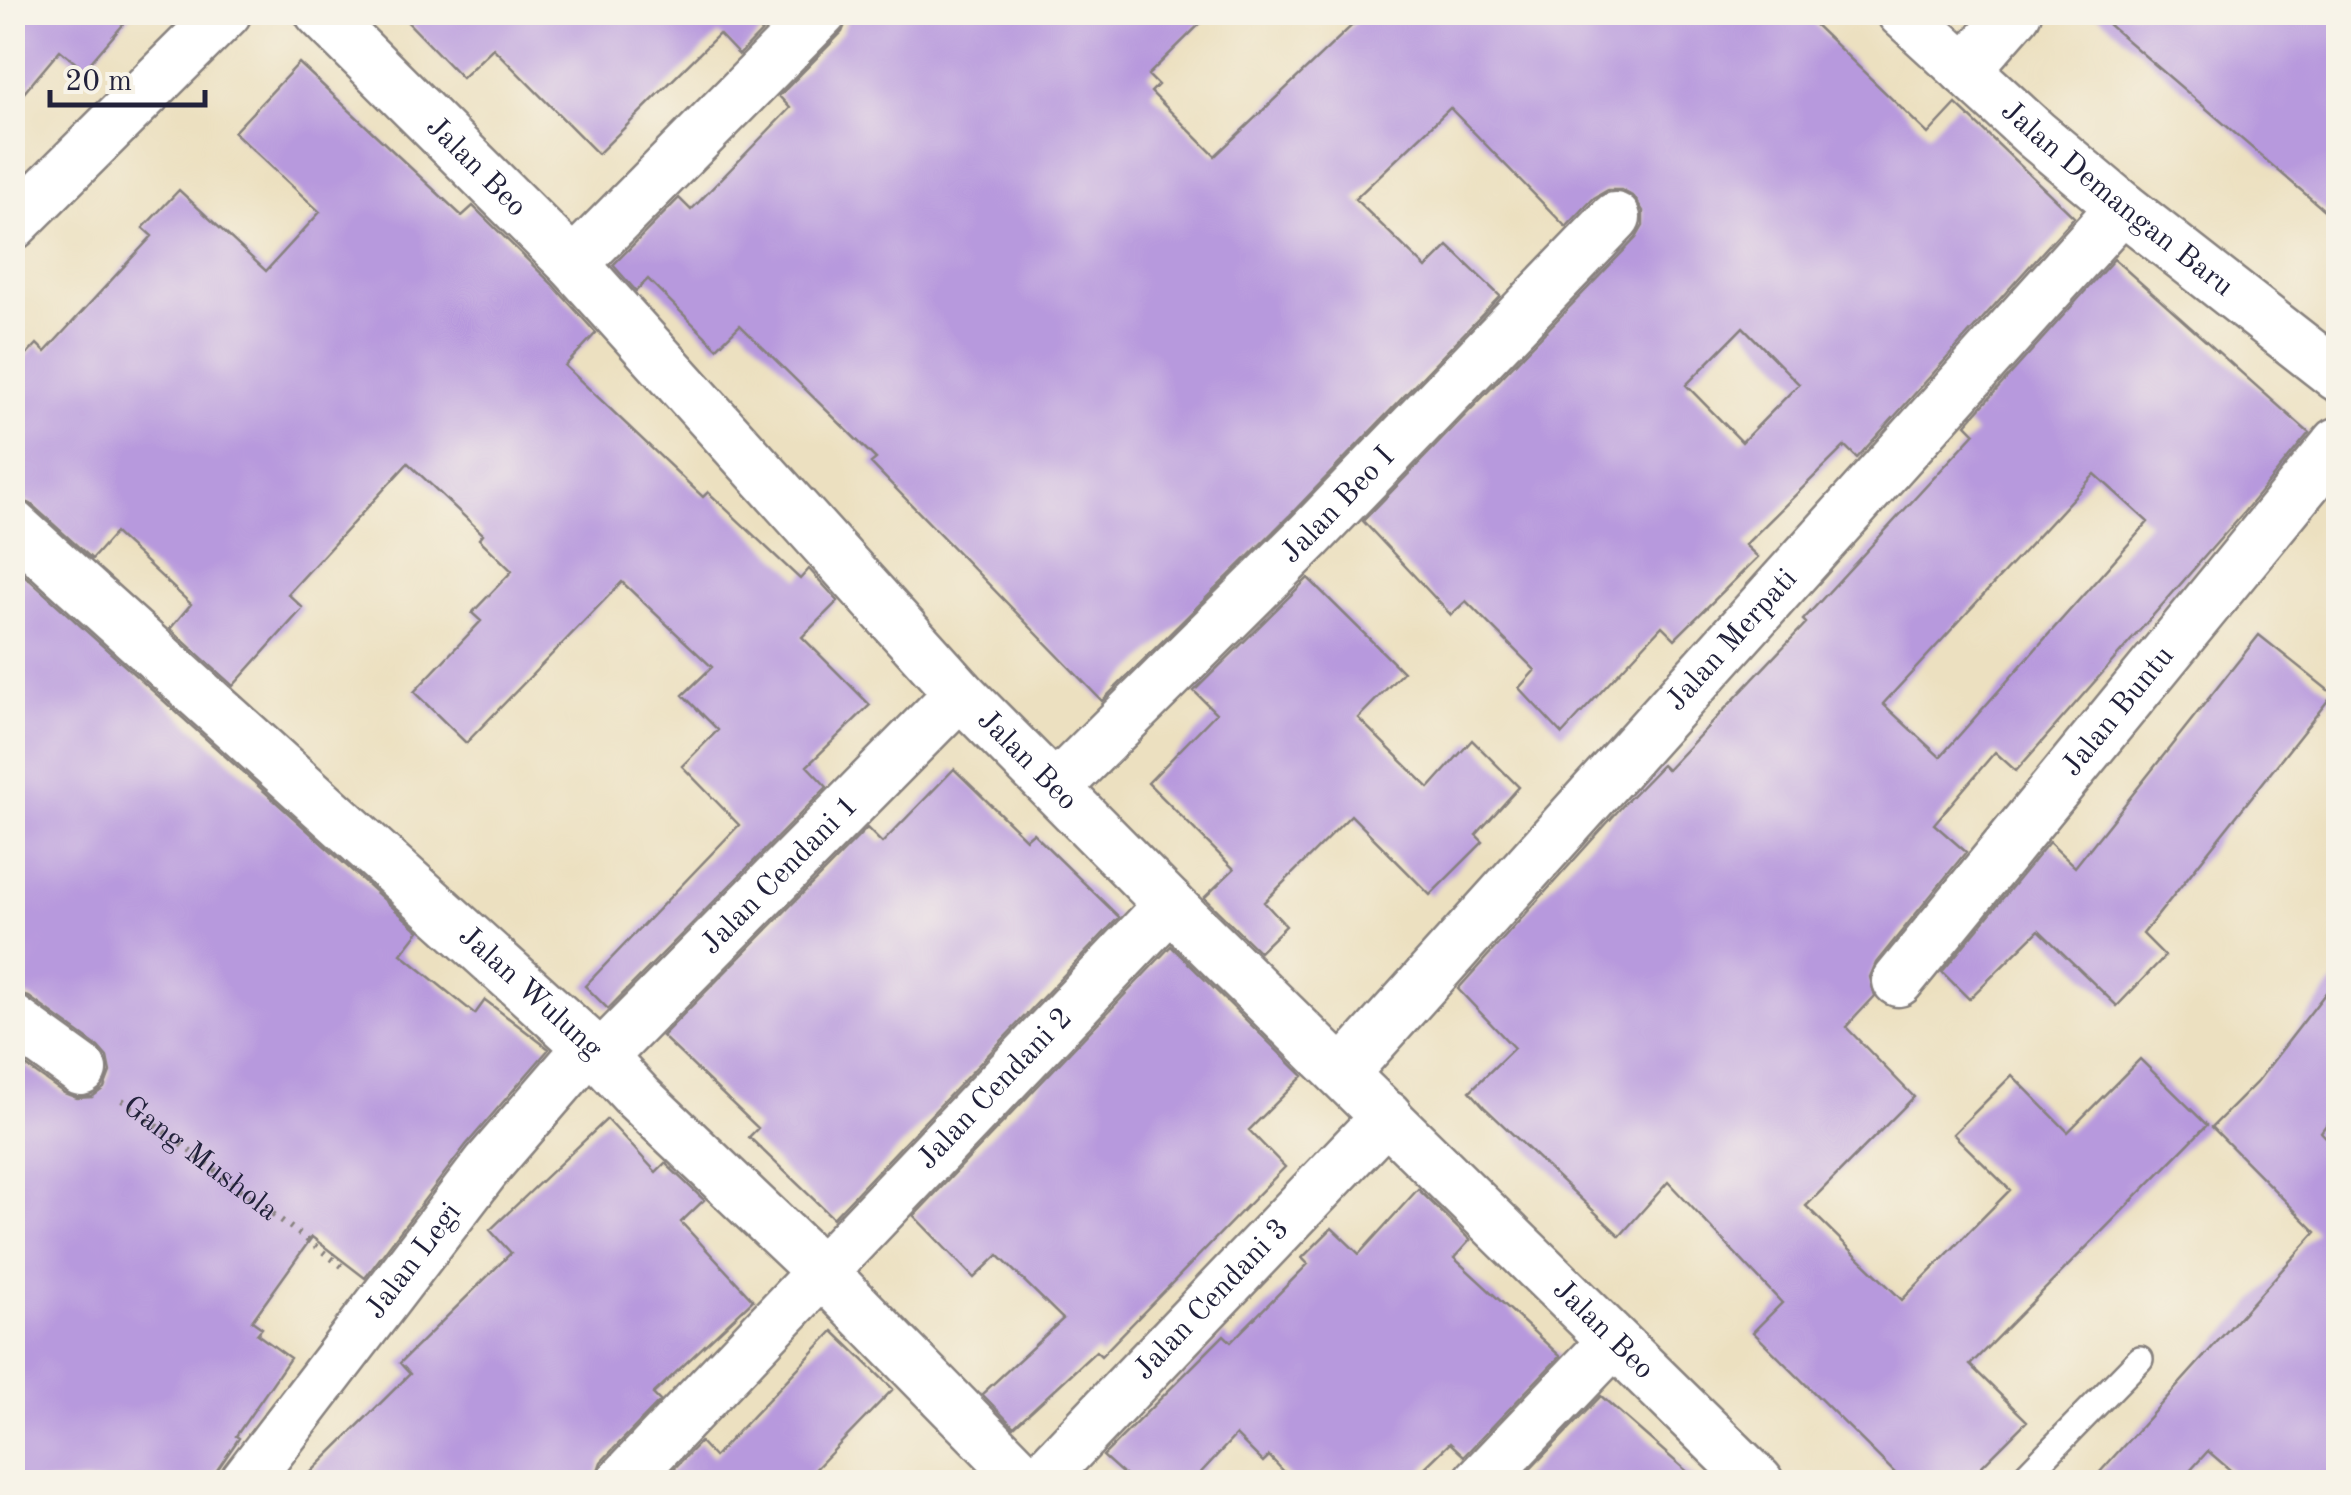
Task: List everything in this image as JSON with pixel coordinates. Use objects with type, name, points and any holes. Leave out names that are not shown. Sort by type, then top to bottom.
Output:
[{"type":"street","points":[[12,225],[226,12]]},
{"type":"street","name":"Jalan Beo","points":[[320,12],[573,264],[960,693],[1758,1482]]},
{"type":"street","points":[[573,264],[822,12]]},
{"type":"street","name":"Jalan Demangan Baru","points":[[1902,12],[2035,134],[2122,207],[2338,376]]},
{"type":"street","points":[[1966,70],[2016,12]]},
{"type":"street","name":"Jalan Merpati","points":[[1343,1073],[2122,207]]},
{"type":"street","name":"Jalan Beo I","points":[[1055,788],[1309,536],[1615,218]]},
{"type":"street","name":"Jalan Buntu","points":[[1898,981],[2338,443]]},
{"type":"street","name":"Jalan Wulung","points":[[12,525],[596,1052],[822,1272],[1028,1482]]},
{"type":"street","name":"Jalan Cendani 1","points":[[596,1052],[960,693]]},
{"type":"street","name":"Jalan Cendani 2","points":[[622,1482],[1170,904]]},
{"type":"street","points":[[12,1020],[80,1070]]},
{"type":"street","name":"Jalan Legi","points":[[246,1482],[489,1163],[596,1052]]},
{"type":"street","name":"Jalan Cendani 3","points":[[1038,1482],[1387,1116]]},
{"type":"street","points":[[1479,1482],[1613,1342]]},
{"type":"lane","points":[[2020,1482],[2140,1359]]},
{"type":"path","name":"Gang Mushola","points":[[80,1070],[384,1298]]},
{"type":"building","points":[[12,12],[134,12],[84,70],[60,50],[12,107]]},
{"type":"building","points":[[398,12],[781,12],[739,55],[719,34],[598,154],[493,48],[462,78]]},
{"type":"building","points":[[850,12],[1212,12],[1148,75],[1158,85],[1151,92],[1215,156],[1366,12],[1802,12],[1928,134],[1956,104],[2074,217],[1857,458],[1845,446],[1745,545],[1758,557],[1675,639],[1662,626],[1562,734],[1519,688],[1535,670],[1466,601],[1451,615],[1363,521],[1636,238],[1643,226],[1643,211],[1634,197],[1621,190],[1608,190],[1594,198],[1566,227],[1450,108],[1355,199],[1426,268],[1448,246],[1500,296],[1289,516],[1102,701],[871,463],[876,459],[740,325],[717,348],[648,279],[636,291],[613,265],[679,198],[691,210],[790,108],[779,96],[842,32]],"holes":[[[1743,327],[1799,384],[1742,442],[1686,385]]]},
{"type":"building","points":[[2094,12],[2338,12],[2338,222]]},
{"type":"building","points":[[299,63],[462,216],[473,206],[596,333],[565,366],[703,497],[708,492],[800,579],[809,569],[838,601],[802,637],[870,705],[807,766],[827,787],[608,1009],[585,986],[739,825],[682,766],[718,730],[683,695],[712,667],[622,582],[466,743],[414,692],[481,621],[472,613],[512,571],[479,539],[483,534],[408,463],[288,594],[303,608],[233,686],[170,629],[191,604],[115,533],[92,559],[31,504],[12,497],[12,371],[37,344],[45,352],[152,236],[143,228],[179,190],[266,271],[320,212],[234,132]]},
{"type":"building","points":[[2114,259],[2309,433],[2016,771],[1995,752],[1934,824],[1966,852],[1876,963],[1870,977],[1875,996],[1846,1027],[1914,1097],[1806,1206],[1902,1300],[2010,1190],[1953,1134],[2012,1075],[2068,1132],[2140,1059],[2207,1125],[1970,1365],[2027,1421],[1966,1482],[1904,1482],[1753,1332],[1782,1303],[1668,1182],[1620,1236],[1485,1108],[1470,1091],[1514,1048],[1458,989],[1626,802],[1662,765],[1667,770],[1806,623],[1803,620],[1975,433],[1966,424]],"holes":[[[2095,474],[2148,522],[1940,757],[1883,704]]]},
{"type":"building","points":[[12,564],[419,931],[401,954],[475,1014],[485,1000],[549,1049],[466,1145],[365,1278],[312,1237],[252,1321],[262,1328],[257,1334],[290,1358],[209,1482],[12,1482],[12,1056],[77,1098],[92,1097],[104,1088],[110,1072],[107,1057],[98,1047],[29,997],[12,992]]},
{"type":"building","points":[[1308,578],[1403,672],[1358,718],[1429,788],[1472,740],[1519,787],[1476,835],[1483,842],[1430,895],[1351,815],[1264,902],[1286,926],[1259,952],[1204,898],[1234,869],[1148,783],[1216,713],[1194,691]]},
{"type":"building","points":[[2259,635],[2333,694],[2143,934],[2165,956],[2117,1006],[2039,930],[1969,999],[1942,972],[2049,842],[2075,867]]},
{"type":"building","points":[[954,769],[1026,839],[1033,833],[1119,917],[833,1218],[749,1137],[758,1128],[662,1036],[867,828],[882,843]]},
{"type":"building","points":[[1171,946],[1303,1076],[1249,1130],[1285,1167],[1101,1356],[1096,1351],[1014,1427],[982,1394],[1063,1319],[998,1255],[974,1278],[914,1216]]},
{"type":"building","points":[[2338,977],[2338,1109],[2321,1132],[2338,1150],[2338,1482],[2244,1482],[2208,1451],[2180,1482],[2091,1482],[2316,1232],[2212,1127],[2257,1082]]},
{"type":"building","points":[[607,1119],[656,1172],[665,1163],[704,1200],[681,1222],[753,1300],[653,1394],[660,1401],[601,1462],[594,1482],[301,1482],[410,1374],[400,1363],[511,1253],[490,1230]]},
{"type":"building","points":[[1418,1189],[1470,1240],[1454,1258],[1560,1356],[1464,1456],[1450,1443],[1410,1482],[1294,1482],[1269,1456],[1263,1462],[1236,1435],[1192,1482],[1132,1482],[1103,1456],[1224,1335],[1231,1342],[1308,1264],[1302,1258],[1332,1228],[1359,1254]]},
{"type":"building","points":[[833,1331],[893,1389],[803,1482],[661,1482],[700,1442],[714,1457]]},
{"type":"building","points":[[1601,1396],[1699,1482],[1518,1482]]}]
